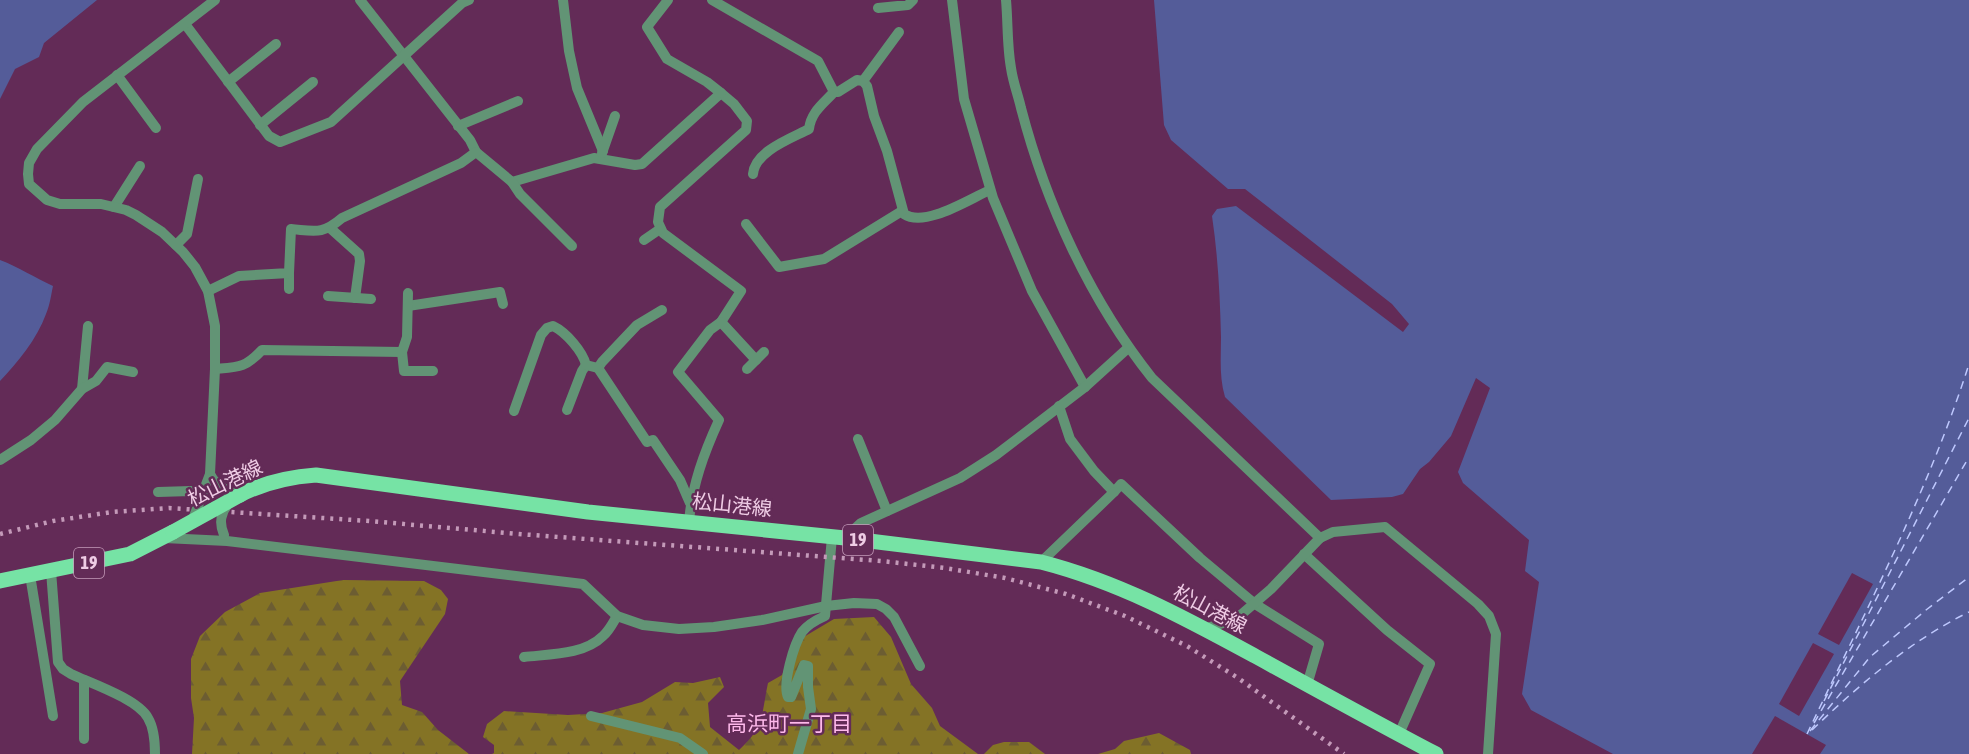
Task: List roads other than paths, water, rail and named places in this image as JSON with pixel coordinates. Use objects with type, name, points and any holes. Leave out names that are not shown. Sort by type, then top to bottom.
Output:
[{"type":"main road","name":"松山港線","points":[[0,581],[130,554],[243,494],[291,477],[316,475],[588,512],[1041,562],[1069,569],[1126,590],[1204,629],[1436,754]]},
{"type":"street","points":[[192,522],[210,474],[215,369],[214,326],[208,291],[195,267],[176,245],[162,232],[136,215],[101,204],[60,204],[47,200],[29,184],[28,174],[29,162],[37,149],[83,102],[214,0]]},
{"type":"street","points":[[360,0],[476,152],[512,182],[520,194],[572,246]]},
{"type":"street","points":[[563,0],[569,51],[577,88],[602,155]]},
{"type":"street","points":[[668,0],[647,27],[667,59],[707,82],[734,104],[747,121],[746,130],[660,207],[658,222],[660,229],[741,291],[721,322],[710,330],[678,372],[719,420],[702,458],[690,503],[689,522]]},
{"type":"street","points":[[712,0],[818,61],[834,92]]},
{"type":"street","points":[[878,8],[908,5],[913,0]]},
{"type":"street","points":[[952,0],[964,99],[990,190],[1032,291],[1085,387]]},
{"type":"street","points":[[1006,0],[1011,68],[1033,154],[1060,221],[1092,287],[1128,348],[1152,378],[1320,538]]},
{"type":"street","points":[[185,24],[268,136],[280,142],[331,122],[463,1]]},
{"type":"street","points":[[862,81],[899,32]]},
{"type":"street","points":[[228,82],[276,44]]},
{"type":"street","points":[[117,75],[156,128]]},
{"type":"street","points":[[753,174],[754,168],[769,151],[809,129],[810,119],[834,92],[838,92],[857,80],[862,81],[867,87],[874,116],[888,151],[904,214],[913,218],[929,217],[990,190]]},
{"type":"street","points":[[260,125],[313,82]]},
{"type":"street","points":[[512,182],[602,155],[635,165],[642,164],[721,93]]},
{"type":"street","points":[[458,126],[518,101]]},
{"type":"street","points":[[602,155],[615,116]]},
{"type":"street","points":[[289,289],[291,229],[320,232],[330,228],[342,218],[461,163],[476,152]]},
{"type":"street","points":[[114,207],[140,166]]},
{"type":"street","points":[[176,245],[187,234],[198,179]]},
{"type":"street","points":[[746,224],[779,267],[824,259],[902,211]]},
{"type":"street","points":[[330,228],[359,254],[355,298]]},
{"type":"street","points":[[644,240],[660,229]]},
{"type":"street","points":[[208,291],[239,276],[289,273]]},
{"type":"street","points":[[408,306],[500,292],[502,304]]},
{"type":"street","points":[[408,293],[407,337],[402,352],[404,371],[433,371]]},
{"type":"street","points":[[328,296],[371,299]]},
{"type":"street","points":[[567,410],[582,371],[602,362],[637,325],[662,310]]},
{"type":"street","points":[[721,322],[756,360]]},
{"type":"street","points":[[82,389],[88,326]]},
{"type":"street","points":[[514,411],[541,335],[547,328],[553,326],[560,329],[592,367],[647,442],[653,440],[680,480],[690,503]]},
{"type":"street","points":[[798,754],[811,709],[808,666],[804,665],[791,697],[786,694],[787,681],[797,641],[811,623],[825,616],[838,538],[887,511],[960,478],[996,455],[1085,387],[1128,348]]},
{"type":"street","points":[[215,369],[239,367],[250,362],[262,350],[402,352]]},
{"type":"street","points":[[747,369],[764,352]]},
{"type":"street","points":[[0,460],[31,440],[55,420],[82,389],[96,381],[107,368],[133,372]]},
{"type":"street","points":[[1059,406],[1070,439],[1094,471],[1114,492]]},
{"type":"street","points":[[858,439],[887,511]]},
{"type":"street","points":[[210,474],[216,483],[229,491],[243,494]]},
{"type":"street","points":[[1041,562],[1121,484],[1200,558],[1255,604],[1319,644],[1307,685]]},
{"type":"street","points":[[158,492],[192,491],[202,495]]},
{"type":"street","points":[[226,538],[220,523],[222,514],[226,505],[243,494]]},
{"type":"street","points":[[1204,629],[1233,620],[1255,604],[1320,538],[1333,532],[1385,527],[1478,604],[1489,616],[1496,634],[1488,754]]},
{"type":"street","points":[[168,535],[226,538],[583,584],[616,616],[643,625],[679,629],[762,620],[825,606],[854,603],[877,604],[894,617],[920,666]]},
{"type":"street","points":[[1304,554],[1387,630],[1430,664],[1399,734]]},
{"type":"street","points":[[51,571],[58,662],[63,669],[142,710],[148,717],[155,754]]},
{"type":"street","points":[[30,575],[53,716]]},
{"type":"street","points":[[524,657],[563,653],[592,645],[605,635],[616,616]]},
{"type":"street","points":[[84,680],[84,739]]},
{"type":"street","points":[[591,716],[680,738],[704,754]]},
{"type":"water","points":[[0,0],[97,0],[44,43],[39,57],[15,69],[0,99]]},
{"type":"water","points":[[1154,0],[1969,0],[1969,754],[1613,754],[1531,710],[1522,694],[1539,582],[1525,571],[1529,540],[1463,483],[1458,472],[1490,388],[1476,378],[1451,436],[1420,469],[1403,494],[1392,497],[1331,500],[1225,397],[1221,374],[1219,292],[1212,216],[1217,209],[1236,206],[1403,332],[1409,324],[1392,304],[1245,189],[1228,189],[1171,140],[1164,125]]},
{"type":"water","points":[[0,260],[53,286],[47,311],[38,332],[0,381]]},
{"type":"railway","points":[[0,534],[53,521],[112,512],[169,508],[369,521],[945,568],[1005,578],[1066,594],[1125,616],[1187,646],[1238,678],[1344,754]]},
{"type":"district","name":"高浜町一丁目","points":[[789,724]]}]
